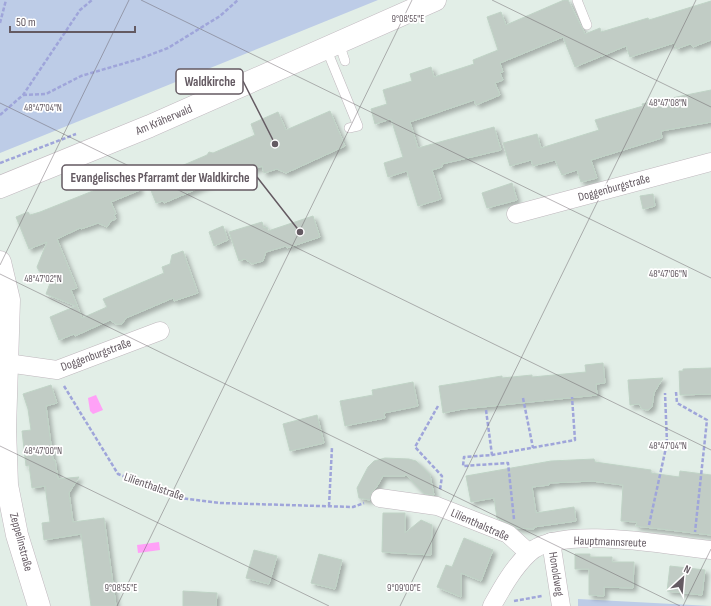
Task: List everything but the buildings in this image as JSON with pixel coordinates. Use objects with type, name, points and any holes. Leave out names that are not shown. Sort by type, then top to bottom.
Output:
[{"type":"main road","name":"Am Kräherwald","points":[[0,187],[337,51],[435,0]]},
{"type":"main road","name":"Zeppelinstraße","points":[[0,262],[9,300],[5,429],[7,485],[17,535],[39,606]]},
{"type":"street","name":"Doggenburgstraße","points":[[516,214],[711,162]]},
{"type":"street","name":"Doggenburgstraße","points":[[7,363],[57,370],[160,331]]},
{"type":"street","name":"Lilienthalstraße","points":[[380,498],[437,506],[508,534],[523,547]]},
{"type":"street","name":"Hauptmannsreute","points":[[492,606],[523,547],[586,538],[702,549]]},
{"type":"street","name":"Honoldweg","points":[[551,542],[561,606]]},
{"type":"lane","points":[[577,0],[587,26]]},
{"type":"lane","points":[[337,51],[358,126],[349,128]]},
{"type":"path","points":[[0,23],[6,0]]},
{"type":"path","points":[[0,115],[23,95],[80,10],[92,0]]},
{"type":"path","points":[[23,95],[46,94],[81,76],[139,59],[168,48],[220,16],[238,0]]},
{"type":"path","name":"Lilienthalstraße","points":[[62,381],[72,400],[118,474],[180,498],[220,503],[353,507]]},
{"type":"path","points":[[676,392],[677,403],[707,420],[702,549]]},
{"type":"path","points":[[644,543],[667,443],[665,393]]},
{"type":"path","points":[[523,547],[508,463],[463,466],[464,457],[533,448],[575,440],[572,397]]},
{"type":"path","points":[[523,398],[533,448]]},
{"type":"path","points":[[437,506],[442,476],[415,447],[438,406]]},
{"type":"path","points":[[486,410],[492,454]]},
{"type":"path","points":[[329,506],[332,447]]},
{"type":"path","points":[[516,601],[534,597]]},
{"type":"shaded area","points":[[0,0],[378,0],[0,153]]},
{"type":"shaded area","points":[[96,395],[103,410],[93,414],[90,411],[88,398]]},
{"type":"shaded area","points":[[159,542],[160,550],[138,553],[137,545]]},
{"type":"shaded area","points":[[578,599],[711,606],[578,606]]},
{"type":"place","name":"Waldkirche","points":[[275,144]]},
{"type":"place","name":"Evangelisches Pfarramt der Waldkirche","points":[[300,232]]}]
